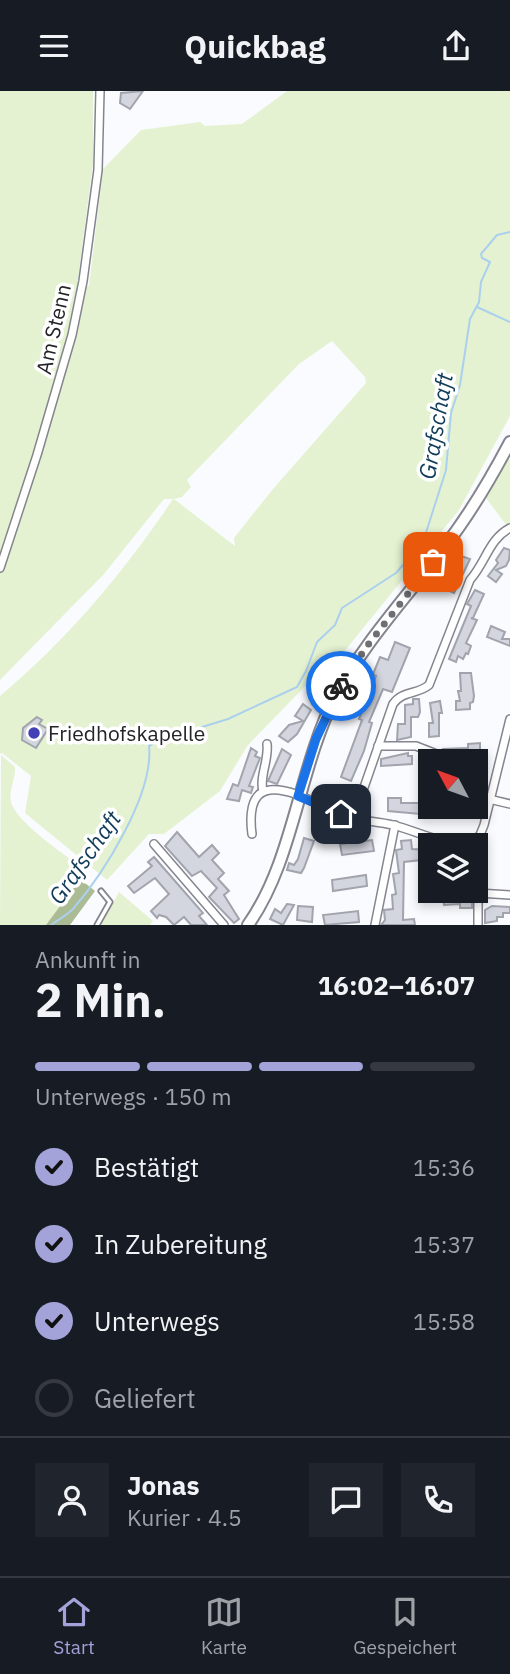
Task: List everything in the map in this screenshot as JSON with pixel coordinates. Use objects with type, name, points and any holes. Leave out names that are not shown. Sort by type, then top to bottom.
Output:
[{"type":"street","name":"Am Stenn","points":[[0,568],[72,335],[83,281],[98,170],[100,91]]},
{"type":"street","points":[[248,925],[271,887],[316,739],[343,683],[367,646],[457,529],[510,442]]},
{"type":"street","points":[[353,819],[397,698],[429,685],[470,580],[481,568],[495,538],[510,528]]},
{"type":"street","points":[[252,834],[252,806],[263,792],[275,790],[298,796],[353,819],[394,825],[448,841],[471,843],[482,830],[510,719]]},
{"type":"street","points":[[263,792],[261,783],[267,760],[267,744]]},
{"type":"street","points":[[378,746],[426,749]]},
{"type":"street","points":[[489,799],[510,804]]},
{"type":"street","points":[[375,925],[394,825]]},
{"type":"street","points":[[154,844],[223,925]]},
{"type":"street","points":[[488,893],[510,895]]},
{"type":"street","points":[[477,903],[478,925]]},
{"type":"lane","points":[[97,925],[110,902],[101,891]]},
{"type":"green space","points":[[0,91],[93,91],[93,164],[77,286],[89,286],[103,169],[141,130],[200,122],[205,126],[242,124],[287,91],[510,91],[510,416],[459,510],[343,653],[319,672],[248,745],[220,791],[164,834],[149,834],[107,880],[25,813],[31,776],[0,754],[0,696],[49,652],[94,603],[173,499],[164,499],[104,574],[0,680]],"holes":[[[332,341],[365,377],[366,383],[234,538],[235,546],[174,499],[182,497],[191,487],[187,480],[299,364]]]},
{"type":"green space","points":[[507,459],[510,460],[510,525],[507,526],[486,498]]},
{"type":"green space","points":[[1,755],[15,767],[10,796],[17,813],[56,849],[86,871],[46,925],[0,925]]},
{"type":"green space","points":[[80,879],[95,891],[70,925],[46,925]]},
{"type":"green space","points":[[119,892],[153,921],[150,925],[101,925]]},
{"type":"building","points":[[143,91],[130,109],[120,103],[121,93]]},
{"type":"building","points":[[504,548],[510,550],[509,560],[506,566],[496,570],[502,574],[496,582],[488,576],[498,563],[496,560]]},
{"type":"building","points":[[461,556],[470,559],[454,593],[445,589]]},
{"type":"building","points":[[475,590],[484,594],[471,618],[477,620],[466,643],[471,646],[468,654],[466,653],[463,659],[458,656],[456,662],[449,659],[471,606],[467,604]]},
{"type":"building","points":[[491,626],[505,632],[502,639],[510,639],[510,646],[487,637]]},
{"type":"building","points":[[395,642],[410,648],[392,692],[383,689],[369,722],[372,723],[364,751],[351,781],[341,777],[376,676],[373,674],[380,657],[388,660]]},
{"type":"building","points":[[460,673],[471,673],[474,696],[470,709],[456,710],[456,701],[460,701]]},
{"type":"building","points":[[413,699],[419,699],[420,712],[418,717],[411,717],[411,737],[397,740],[398,724],[405,724],[405,705],[413,704]]},
{"type":"building","points":[[440,701],[442,713],[439,713],[439,736],[429,737],[429,723],[433,723],[430,703]]},
{"type":"building","points":[[303,704],[311,710],[297,734],[288,742],[279,736],[289,725],[303,721],[295,716]]},
{"type":"building","name":"Friedhofskapelle","points":[[37,717],[42,720],[39,724],[48,729],[36,748],[22,740],[23,728]]},
{"type":"building","points":[[480,743],[480,749],[443,749],[468,748],[468,744]]},
{"type":"building","points":[[251,748],[257,752],[255,756],[260,758],[249,786],[253,787],[251,793],[242,790],[239,801],[227,799],[233,784],[238,786]]},
{"type":"building","points":[[282,749],[291,755],[277,784],[268,781]]},
{"type":"building","points":[[408,753],[408,756],[412,756],[412,764],[381,766],[381,759]]},
{"type":"building","points":[[388,798],[401,798],[401,803],[418,803],[418,814],[388,811]]},
{"type":"building","points":[[177,832],[199,857],[212,845],[219,853],[212,860],[224,873],[218,879],[229,891],[224,895],[239,919],[234,923],[209,897],[217,888],[201,871],[192,876],[165,846]]},
{"type":"building","points":[[304,838],[314,841],[304,868],[301,873],[287,870],[289,863],[294,865],[298,859]]},
{"type":"building","points":[[372,840],[374,851],[342,855],[340,844]]},
{"type":"building","points":[[411,840],[412,849],[418,849],[418,860],[404,862],[403,920],[414,919],[415,925],[381,925],[385,920],[384,910],[393,909],[392,895],[396,894],[393,874],[399,873],[396,850],[402,849],[401,841]]},
{"type":"building","points":[[154,857],[203,913],[199,916],[207,925],[191,925],[184,917],[174,925],[166,917],[159,915],[157,918],[151,911],[169,894],[155,878],[134,893],[128,886],[152,866],[148,862]]},
{"type":"building","points":[[366,875],[367,886],[333,891],[332,880]]},
{"type":"building","points":[[472,903],[472,908],[460,908],[460,904],[444,905]]},
{"type":"building","points":[[287,904],[294,905],[283,925],[270,919],[275,909],[281,913]]},
{"type":"building","points":[[298,906],[313,907],[312,922],[297,920]]},
{"type":"building","points":[[492,906],[510,907],[510,913],[503,913],[503,917],[497,917],[497,921],[485,923],[485,910]]},
{"type":"building","points":[[358,911],[359,922],[325,925],[323,915]]},
{"type":"waterway","name":"Grafschaft","points":[[51,925],[71,911],[112,854],[144,787],[149,746],[160,740],[228,719],[297,687],[317,642],[335,625],[342,608],[396,573],[423,542],[446,470],[451,413],[460,385],[470,319],[479,302],[481,282],[490,262],[482,258],[481,254],[497,235],[510,232]]},
{"type":"waterway","points":[[477,307],[510,322]]},
{"type":"way so far","points":[[341,686],[367,646],[433,562]]},
{"type":"place","name":"Friedhofskapelle","points":[[34,733]]},
{"type":"route","points":[[341,686],[316,739],[298,796],[341,814]]}]
